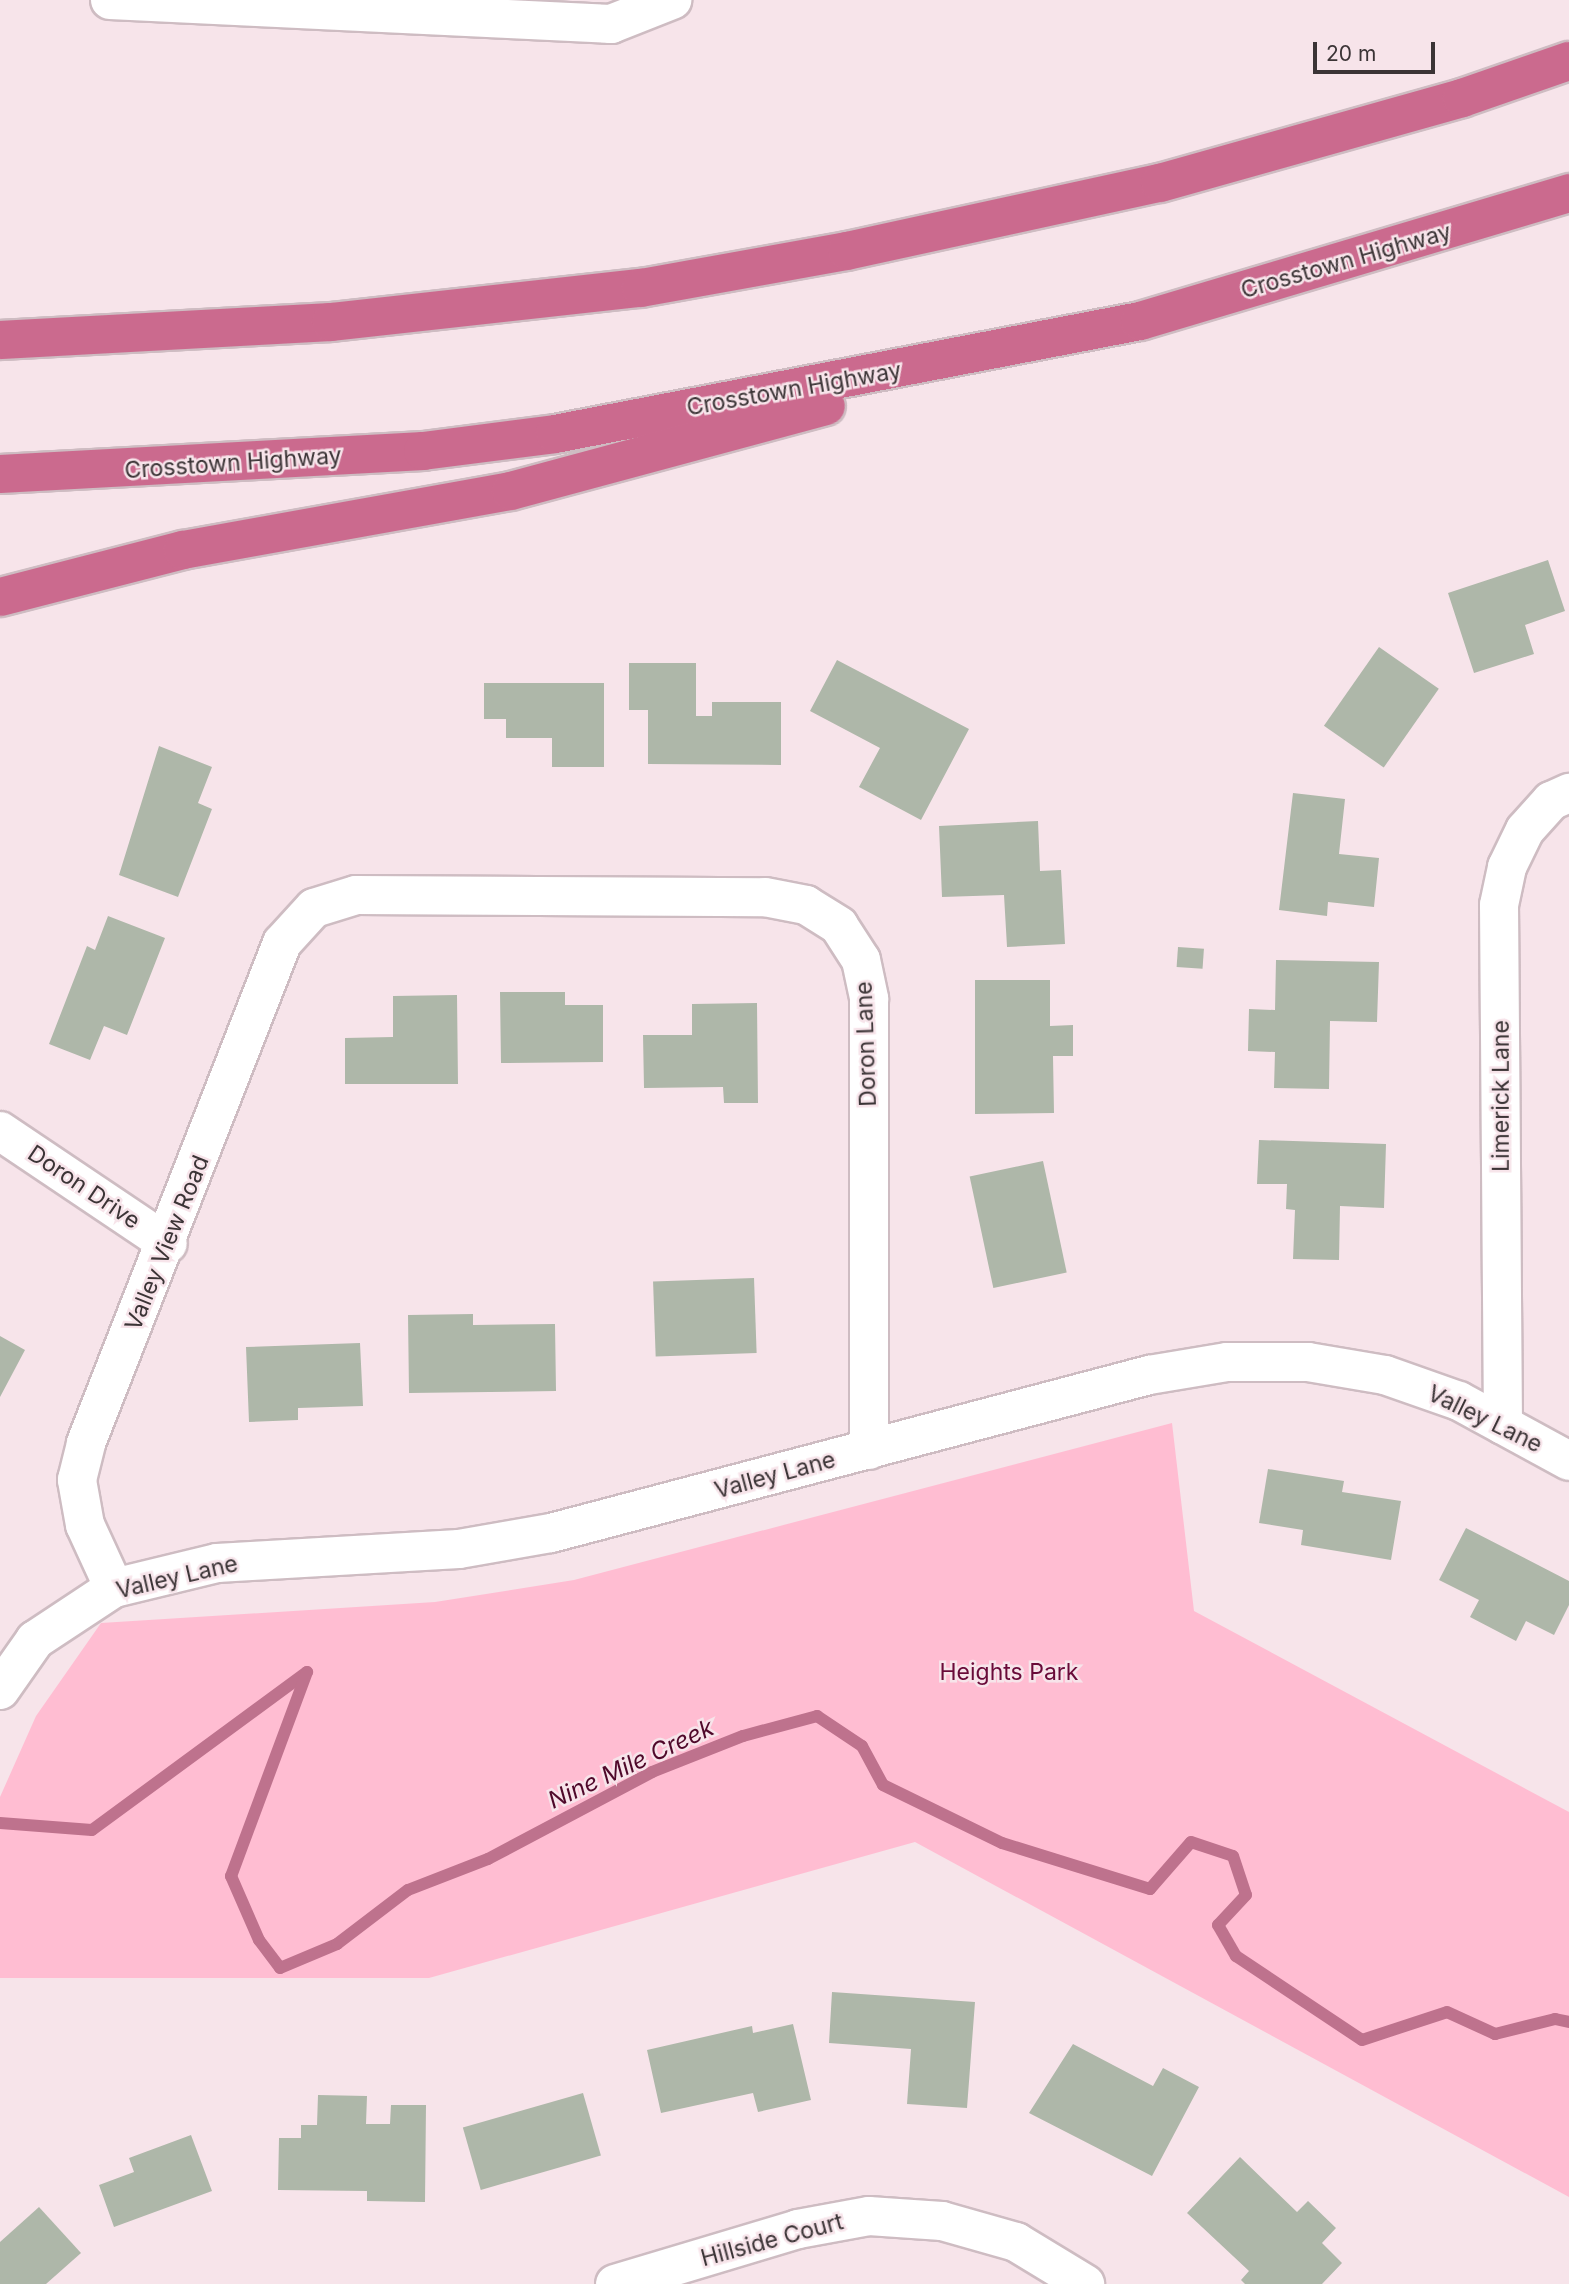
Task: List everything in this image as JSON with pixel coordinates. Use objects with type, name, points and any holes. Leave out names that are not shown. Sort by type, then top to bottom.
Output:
[{"type":"highway","points":[[0,340],[442,313],[654,286],[1160,183],[1449,102],[1569,61]]},
{"type":"highway","name":"Crosstown Highway","points":[[0,474],[423,451],[555,434],[1140,321],[1569,193]]},
{"type":"highway","points":[[0,597],[183,550],[511,491],[1140,321]]},
{"type":"street","points":[[110,0],[611,24],[672,0]]},
{"type":"street","name":"Limerick Lane","points":[[1503,1424],[1499,905],[1507,867],[1525,830],[1551,801],[1569,793]]},
{"type":"street","name":"Doron Lane","points":[[314,908],[356,895],[765,897],[806,905],[839,926],[861,960],[869,999],[869,1450]]},
{"type":"street","name":"Valley View Road","points":[[114,1588],[85,1525],[77,1480],[282,943],[314,908]]},
{"type":"street","name":"Doron Drive","points":[[0,1131],[168,1244]]},
{"type":"street","name":"Valley Lane","points":[[0,1690],[35,1640],[114,1588],[218,1563],[459,1549],[551,1534],[1149,1375],[1227,1362],[1308,1362],[1385,1375],[1503,1424],[1569,1461]]},
{"type":"street","name":"Hillside Court","points":[[615,2284],[798,2229],[869,2216],[942,2221],[1016,2242],[1085,2284]]},
{"type":"green space","name":"Heights Park","points":[[1172,1423],[1194,1611],[1569,1812],[1569,2197],[915,1842],[429,1978],[0,1978],[0,1797],[36,1716],[101,1623],[435,1602],[574,1580]]},
{"type":"building","points":[[1548,560],[1565,611],[1525,625],[1534,654],[1474,673],[1448,593]]},
{"type":"building","points":[[1379,647],[1439,689],[1384,768],[1324,726]]},
{"type":"building","points":[[837,660],[969,729],[921,820],[859,787],[880,748],[810,711]]},
{"type":"building","points":[[629,663],[696,663],[696,716],[712,716],[712,702],[781,702],[781,765],[648,764],[648,710],[629,710]]},
{"type":"building","points":[[484,683],[604,683],[604,767],[552,767],[552,738],[506,738],[506,719],[484,719]]},
{"type":"building","points":[[159,746],[212,767],[198,803],[212,809],[178,897],[119,875]]},
{"type":"building","points":[[1293,793],[1345,799],[1339,854],[1379,858],[1374,907],[1328,902],[1327,916],[1279,910]]},
{"type":"building","points":[[1038,821],[1040,871],[1061,870],[1065,944],[1007,947],[1004,895],[942,897],[939,826]]},
{"type":"building","points":[[108,916],[165,938],[127,1035],[104,1026],[90,1060],[49,1044],[87,946],[95,950]]},
{"type":"building","points":[[1178,947],[1204,949],[1203,969],[1177,967]]},
{"type":"building","points":[[1276,960],[1379,962],[1377,1022],[1330,1021],[1329,1089],[1274,1088],[1275,1052],[1248,1051],[1249,1009],[1275,1010]]},
{"type":"building","points":[[975,980],[1050,980],[1050,1026],[1073,1025],[1073,1056],[1053,1056],[1054,1113],[975,1114]]},
{"type":"building","points":[[500,992],[565,992],[565,1005],[603,1005],[603,1062],[501,1063]]},
{"type":"building","points":[[457,995],[458,1084],[345,1084],[345,1038],[393,1037],[393,996]]},
{"type":"building","points":[[757,1003],[758,1103],[724,1103],[723,1087],[644,1088],[643,1035],[692,1035],[692,1004]]},
{"type":"building","points":[[1259,1140],[1386,1144],[1384,1208],[1340,1206],[1339,1260],[1293,1259],[1295,1210],[1286,1209],[1287,1184],[1257,1184]]},
{"type":"building","points":[[1043,1161],[1067,1273],[993,1288],[970,1177]]},
{"type":"building","points":[[754,1278],[757,1353],[656,1356],[653,1282]]},
{"type":"building","points":[[473,1314],[473,1325],[555,1324],[556,1391],[409,1393],[408,1315]]},
{"type":"building","points":[[0,1336],[25,1350],[0,1397]]},
{"type":"building","points":[[360,1343],[363,1406],[298,1408],[298,1420],[249,1422],[246,1347]]},
{"type":"building","points":[[1268,1469],[1344,1481],[1342,1492],[1401,1501],[1391,1560],[1301,1545],[1303,1530],[1259,1523]]},
{"type":"building","points":[[1466,1528],[1569,1581],[1569,1605],[1554,1635],[1526,1621],[1516,1641],[1470,1617],[1479,1600],[1439,1580]]},
{"type":"building","points":[[832,1992],[975,2002],[967,2108],[907,2104],[911,2049],[829,2043]]},
{"type":"building","points":[[793,2024],[811,2100],[758,2112],[753,2093],[661,2113],[647,2050],[752,2026],[753,2033]]},
{"type":"building","points":[[1073,2044],[1153,2086],[1163,2068],[1199,2087],[1152,2176],[1029,2113]]},
{"type":"building","points":[[583,2093],[601,2155],[481,2190],[463,2127]]},
{"type":"building","points":[[318,2095],[367,2096],[366,2124],[390,2124],[391,2105],[426,2105],[425,2202],[367,2201],[367,2191],[278,2190],[279,2138],[301,2138],[301,2125],[317,2125]]},
{"type":"building","points":[[191,2135],[212,2191],[114,2227],[99,2185],[134,2172],[129,2158]]},
{"type":"building","points":[[1240,2157],[1297,2212],[1308,2201],[1336,2228],[1322,2243],[1342,2263],[1322,2284],[1245,2284],[1241,2280],[1249,2271],[1187,2213]]},
{"type":"building","points":[[39,2207],[81,2253],[46,2284],[0,2284],[0,2242]]},
{"type":"waterway","name":"Nine Mile Creek","points":[[0,1823],[92,1830],[307,1672],[231,1876],[259,1940],[280,1968],[337,1944],[408,1890],[488,1859],[652,1772],[743,1736],[817,1716],[862,1746],[883,1785],[1002,1843],[1150,1889],[1191,1842],[1233,1856],[1246,1895],[1218,1925],[1236,1956],[1362,2040],[1447,2012],[1495,2034],[1555,2019],[1569,2022]]}]
